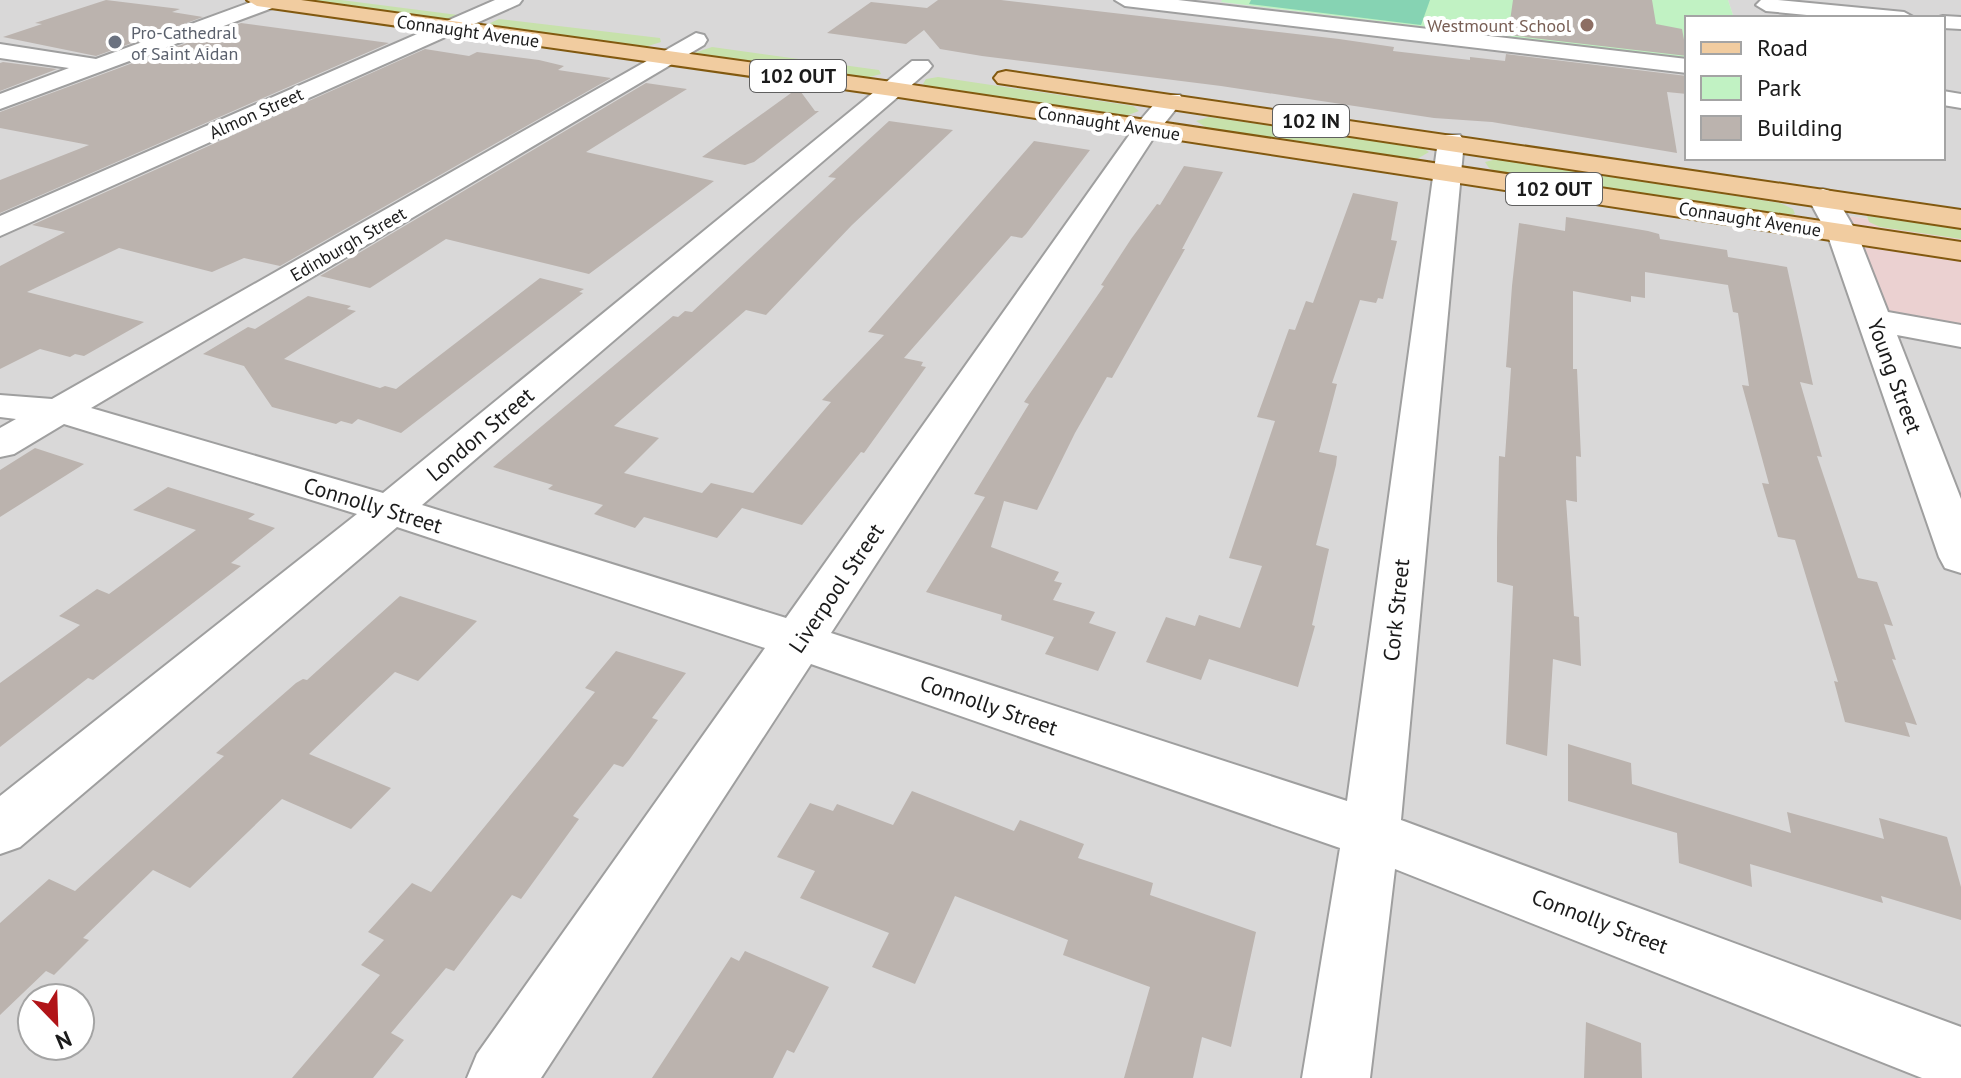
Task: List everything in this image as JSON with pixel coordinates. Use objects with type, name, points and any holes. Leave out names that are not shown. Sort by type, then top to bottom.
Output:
[{"type":"main road","name":"Connaught Avenue","points":[[399,0],[756,47]]},
{"type":"main road","name":"Connaught Avenue","points":[[268,1],[448,29],[669,57],[912,72],[1159,115],[1448,157],[1823,198],[1961,219]]},
{"type":"main road","name":"Connaught Avenue","points":[[989,76],[1159,115],[1448,157],[1842,233],[1961,251]]},
{"type":"street","name":"Almon Street","points":[[0,227],[512,0]]},
{"type":"street","points":[[1125,0],[1685,66]]},
{"type":"street","points":[[0,102],[268,1]]},
{"type":"street","points":[[1766,8],[1876,16]]},
{"type":"street","name":"Edinburgh Street","points":[[0,445],[696,40]]},
{"type":"street","points":[[0,51],[100,66]]},
{"type":"street","name":"London Street","points":[[0,829],[390,510],[912,72]]},
{"type":"street","name":"Liverpool Street","points":[[501,1078],[1159,115]]},
{"type":"street","name":"Cork Street","points":[[1336,1078],[1371,834],[1448,157]]},
{"type":"street","name":"Young Street","points":[[1823,198],[1842,233],[1961,557]]},
{"type":"street","points":[[1874,320],[1961,336]]},
{"type":"street","name":"Connolly Street","points":[[0,406],[60,411],[390,510],[800,641],[1371,834],[1961,1060]]},
{"type":"shaded area","points":[[0,0],[1222,0],[1685,58],[1685,160],[1945,160],[1945,16],[1733,16],[1728,0],[1961,0],[1961,233],[1816,211],[1961,336],[1961,1078],[0,1078]]},
{"type":"shaded area","points":[[1815,211],[1961,233],[1961,336],[1867,317]]},
{"type":"green space","points":[[307,0],[341,0],[458,15],[441,22],[302,3]]},
{"type":"green space","points":[[1251,0],[1430,0],[1421,25],[1249,4]]},
{"type":"green space","points":[[1728,0],[1733,16],[1685,16],[1685,58],[1221,2]]},
{"type":"green space","points":[[499,19],[660,38],[661,42],[645,47],[486,25]]},
{"type":"green space","points":[[712,47],[879,70],[881,74],[862,79],[694,53]]},
{"type":"green space","points":[[938,77],[1133,106],[1139,111],[1123,117],[931,88],[923,84],[926,79]]},
{"type":"green space","points":[[1209,117],[1421,147],[1429,152],[1417,159],[1207,128],[1196,121]]},
{"type":"green space","points":[[1497,159],[1780,203],[1793,209],[1795,214],[1498,172],[1485,162]]},
{"type":"green space","points":[[1867,216],[1961,229],[1961,239],[1880,227],[1869,222]]},
{"type":"building","points":[[106,0],[180,9],[172,12],[203,17],[96,56],[3,37],[42,24],[35,23]]},
{"type":"building","points":[[938,0],[1001,0],[1339,39],[1394,47],[1393,51],[1470,60],[1470,57],[1505,61],[1506,54],[1685,76],[1685,94],[1667,92],[1677,153],[1492,122],[1434,118],[1221,86],[982,56],[940,49],[924,30],[906,44],[827,33],[871,2],[927,8]]},
{"type":"building","name":"Westmount School","points":[[1513,0],[1652,0],[1656,24],[1682,29],[1685,56],[1508,35]]},
{"type":"building","points":[[241,23],[389,43],[0,213],[0,180],[89,145],[0,128],[0,112]]},
{"type":"building","points":[[425,49],[469,56],[477,52],[539,60],[564,66],[558,70],[611,78],[280,266],[244,258],[212,272],[119,248],[27,292],[144,322],[84,356],[75,354],[70,357],[40,349],[0,369],[0,266],[65,232],[32,225]]},
{"type":"building","points":[[0,63],[57,69],[0,91]]},
{"type":"building","points":[[646,83],[687,89],[586,152],[714,181],[589,274],[446,239],[370,288],[320,276]]},
{"type":"building","points":[[798,88],[815,111],[819,111],[754,162],[745,165],[702,157]]},
{"type":"building","points":[[889,121],[953,130],[852,225],[766,315],[746,310],[614,426],[659,438],[624,473],[702,493],[711,483],[753,493],[831,402],[822,400],[884,335],[868,332],[1034,141],[1090,150],[1026,234],[1022,238],[1011,236],[904,358],[923,362],[921,366],[926,367],[864,453],[861,452],[802,525],[742,508],[717,538],[644,517],[635,528],[594,514],[603,505],[548,489],[553,485],[493,467],[673,316],[678,317],[685,311],[692,312],[836,178],[828,177]]},
{"type":"building","points":[[1184,166],[1223,172],[1182,249],[1185,249],[1112,378],[1107,377],[1075,433],[1037,510],[1004,501],[991,547],[1059,572],[1054,581],[1062,583],[1053,600],[1095,612],[1089,623],[1116,632],[1098,671],[1045,654],[1054,637],[1001,620],[1002,615],[926,592],[985,497],[974,494],[1029,404],[1024,402],[1104,286],[1101,285],[1131,239],[1157,204],[1160,205]]},
{"type":"building","points":[[1353,193],[1398,202],[1391,240],[1397,241],[1383,299],[1378,298],[1376,303],[1360,300],[1332,383],[1337,384],[1319,452],[1337,456],[1316,545],[1329,549],[1312,625],[1315,626],[1298,687],[1209,659],[1201,680],[1146,662],[1166,617],[1195,626],[1199,615],[1240,628],[1262,566],[1229,558],[1275,421],[1257,417],[1289,329],[1295,330],[1306,301],[1313,303]]},
{"type":"building","points":[[1566,217],[1648,231],[1659,234],[1660,239],[1727,250],[1728,257],[1787,267],[1813,385],[1800,382],[1822,457],[1817,456],[1858,578],[1877,582],[1893,626],[1884,624],[1896,660],[1892,659],[1917,725],[1905,722],[1910,737],[1845,722],[1834,681],[1838,682],[1795,540],[1778,537],[1762,483],[1769,484],[1742,385],[1749,386],[1738,313],[1733,312],[1728,285],[1645,272],[1645,298],[1631,296],[1631,302],[1573,291],[1573,369],[1577,369],[1581,457],[1576,456],[1577,502],[1566,500],[1574,616],[1579,617],[1581,666],[1553,659],[1547,756],[1506,744],[1513,586],[1497,582],[1499,456],[1505,457],[1511,368],[1506,367],[1519,223],[1565,231]]},
{"type":"building","points":[[540,278],[584,289],[579,292],[583,293],[401,433],[358,419],[352,424],[341,421],[336,424],[272,407],[244,366],[203,354],[248,327],[255,329],[308,296],[351,306],[347,309],[356,311],[284,359],[380,388],[396,389]]},
{"type":"building","points":[[35,448],[84,464],[0,517],[0,470]]},
{"type":"building","points":[[168,487],[255,514],[248,519],[275,528],[231,563],[241,566],[0,747],[0,683],[80,625],[59,616],[97,589],[109,594],[196,530],[133,510]]},
{"type":"building","points":[[400,596],[477,621],[418,681],[395,672],[309,754],[391,788],[351,829],[282,799],[190,888],[153,870],[83,938],[89,940],[54,975],[46,971],[34,982],[16,982],[16,1000],[0,1015],[0,923],[49,879],[75,891],[224,756],[216,753],[296,683],[307,680]]},
{"type":"building","points":[[616,651],[686,673],[652,718],[658,720],[629,760],[623,767],[614,764],[573,816],[579,819],[521,899],[512,895],[454,971],[446,968],[391,1033],[404,1040],[373,1078],[292,1078],[380,975],[361,965],[384,940],[368,932],[412,883],[431,892],[595,692],[585,688]]},
{"type":"building","points":[[1568,744],[1631,763],[1632,784],[1791,833],[1787,812],[1884,839],[1879,818],[1947,837],[1961,887],[1961,920],[1881,896],[1883,903],[1750,864],[1752,887],[1679,863],[1677,833],[1568,801]]},
{"type":"building","points":[[912,791],[1014,831],[1020,820],[1084,844],[1078,858],[1153,883],[1150,895],[1256,932],[1231,1047],[1202,1037],[1193,1078],[1124,1078],[1150,987],[1063,955],[1068,940],[955,896],[915,984],[872,967],[889,933],[800,898],[815,871],[777,857],[810,803],[833,811],[837,804],[893,825]]},
{"type":"building","points":[[745,951],[829,987],[794,1053],[787,1050],[773,1078],[652,1078],[731,957],[739,961]]},
{"type":"building","points":[[1586,1022],[1641,1043],[1642,1078],[1584,1078]]},
{"type":"place","name":"Westmount School","points":[[1587,25]]},
{"type":"place","name":"Pro-Cathedral of Saint Aidan","points":[[115,42]]}]
